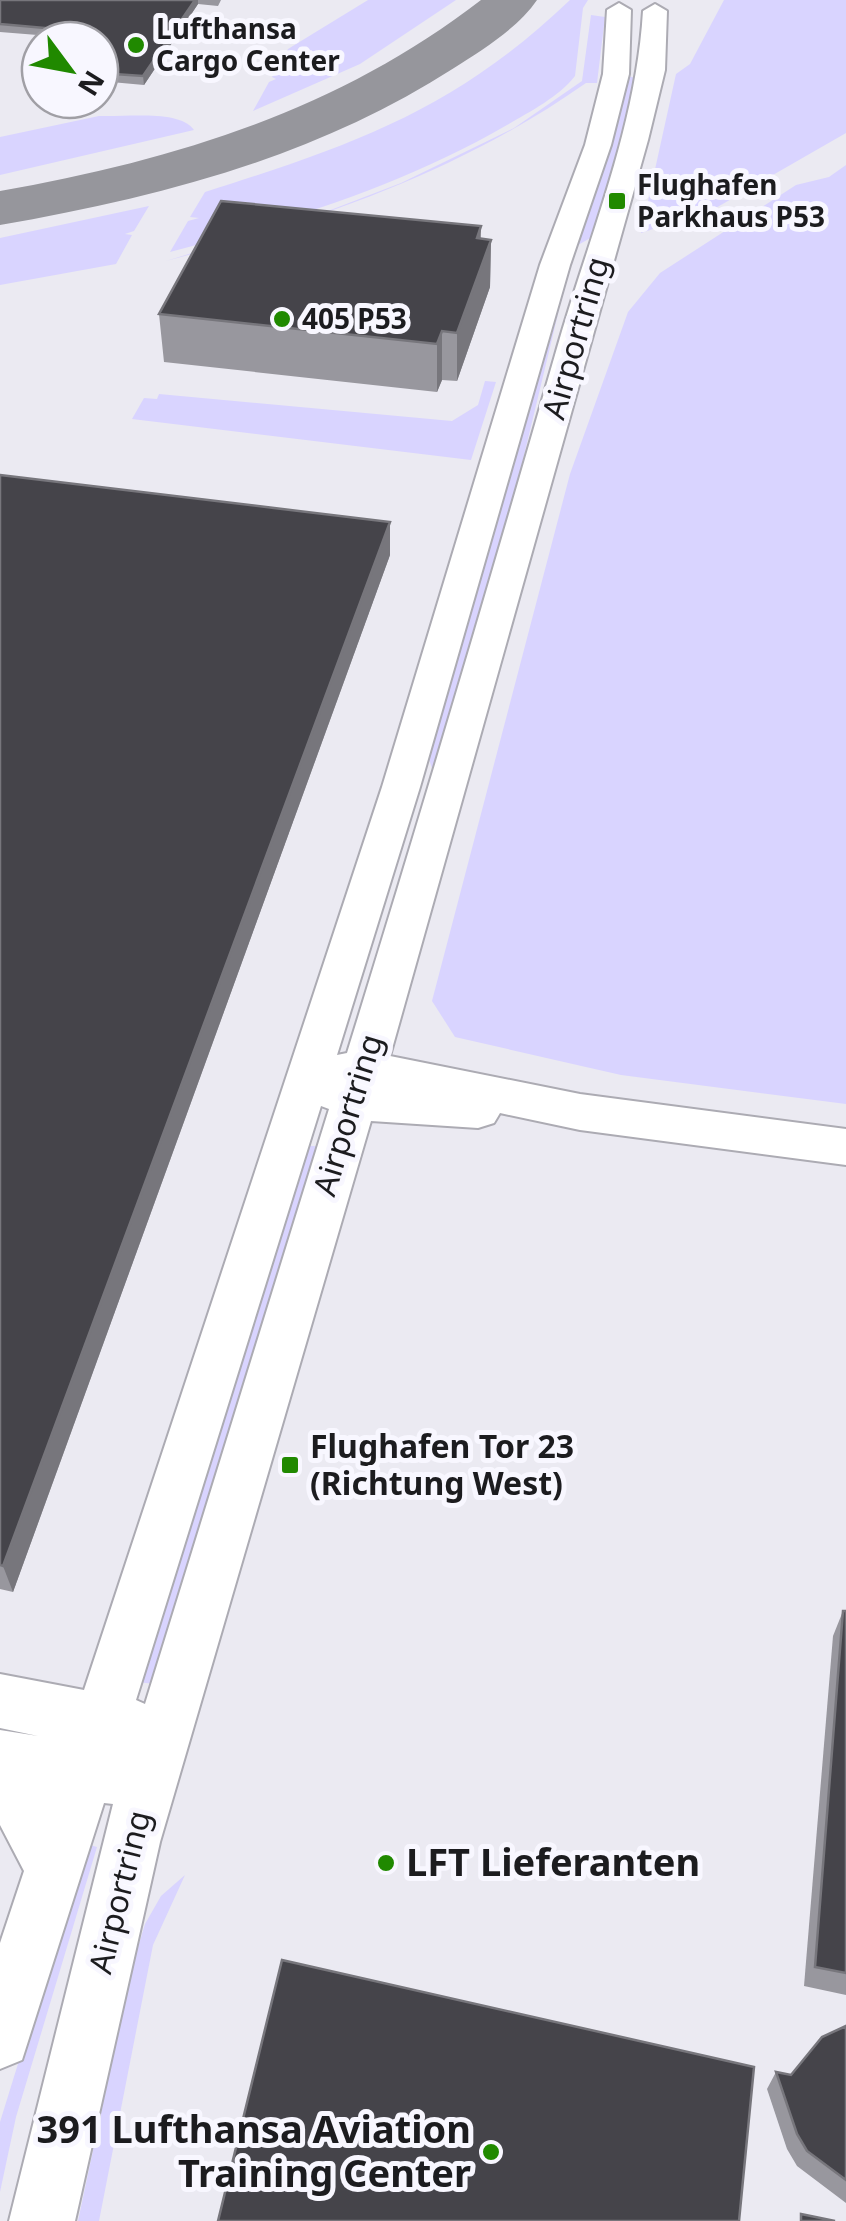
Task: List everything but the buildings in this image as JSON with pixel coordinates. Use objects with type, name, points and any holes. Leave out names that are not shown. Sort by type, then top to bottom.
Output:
[{"type":"street","name":"Airportring","points":[[0,2038],[402,787],[555,265],[598,145],[637,11],[652,70],[629,161],[591,279],[462,744],[156,1757],[42,2221]]},
{"type":"street","points":[[305,1080],[357,1084],[398,1109],[580,1112],[846,1147]]},
{"type":"street","points":[[0,1701],[95,1746],[156,1757]]},
{"type":"street","points":[[55,1870],[0,1762],[95,1746]]},
{"type":"shaded area","points":[[368,0],[456,0],[360,64],[253,111],[269,82],[276,79],[272,77],[288,49]]},
{"type":"shaded area","points":[[570,0],[588,0],[583,8],[575,76],[543,103],[467,147],[385,184],[257,228],[170,252],[188,221],[199,218],[190,217],[205,192],[308,158],[400,120],[485,70]]},
{"type":"shaded area","points":[[724,0],[846,0],[846,133],[714,209],[641,233],[676,74],[690,64]]},
{"type":"shaded area","points":[[591,15],[605,17],[597,83],[586,83],[515,127],[582,81]]},
{"type":"shaded area","points":[[628,76],[639,79],[594,236],[578,245]]},
{"type":"shaded area","points":[[120,116],[166,117],[194,130],[0,175],[0,137],[80,120],[120,120]]},
{"type":"shaded area","points":[[512,129],[436,168],[384,191],[331,211],[277,229],[166,261],[328,211],[401,183]]},
{"type":"shaded area","points":[[846,165],[846,1104],[621,1075],[455,1037],[432,1001],[570,474],[628,312],[660,273],[796,185],[829,177]]},
{"type":"shaded area","points":[[149,206],[134,231],[125,234],[132,235],[116,264],[0,285],[0,238]]},
{"type":"shaded area","points":[[559,310],[519,476],[458,682],[435,778],[428,756]]},
{"type":"shaded area","points":[[485,381],[496,382],[471,460],[132,419],[144,398],[157,399],[159,394],[452,421],[478,405]]},
{"type":"shaded area","points":[[302,1145],[323,1147],[155,1684],[137,1682]]},
{"type":"shaded area","points":[[86,1844],[97,1847],[16,2117],[0,2192],[0,2122]]},
{"type":"shaded area","points":[[185,1875],[153,1945],[99,2221],[78,2221],[132,1967],[145,1924],[161,1896]]},
{"type":"taxiway","points":[[0,208],[138,181],[272,140],[398,81],[457,44],[512,0]]},
{"type":"place","name":"Lufthansa Cargo Center","points":[[136,45]]},
{"type":"place","name":"Flughafen Parkhaus P53","points":[[617,201]]},
{"type":"place","name":"405 P53","points":[[282,319]]},
{"type":"place","name":"Flughafen Tor 23 (Richtung West)","points":[[290,1465]]},
{"type":"place","name":"LFT Lieferanten","points":[[386,1863]]},
{"type":"place","name":"391 Lufthansa Aviation Training Center","points":[[491,2152]]}]
